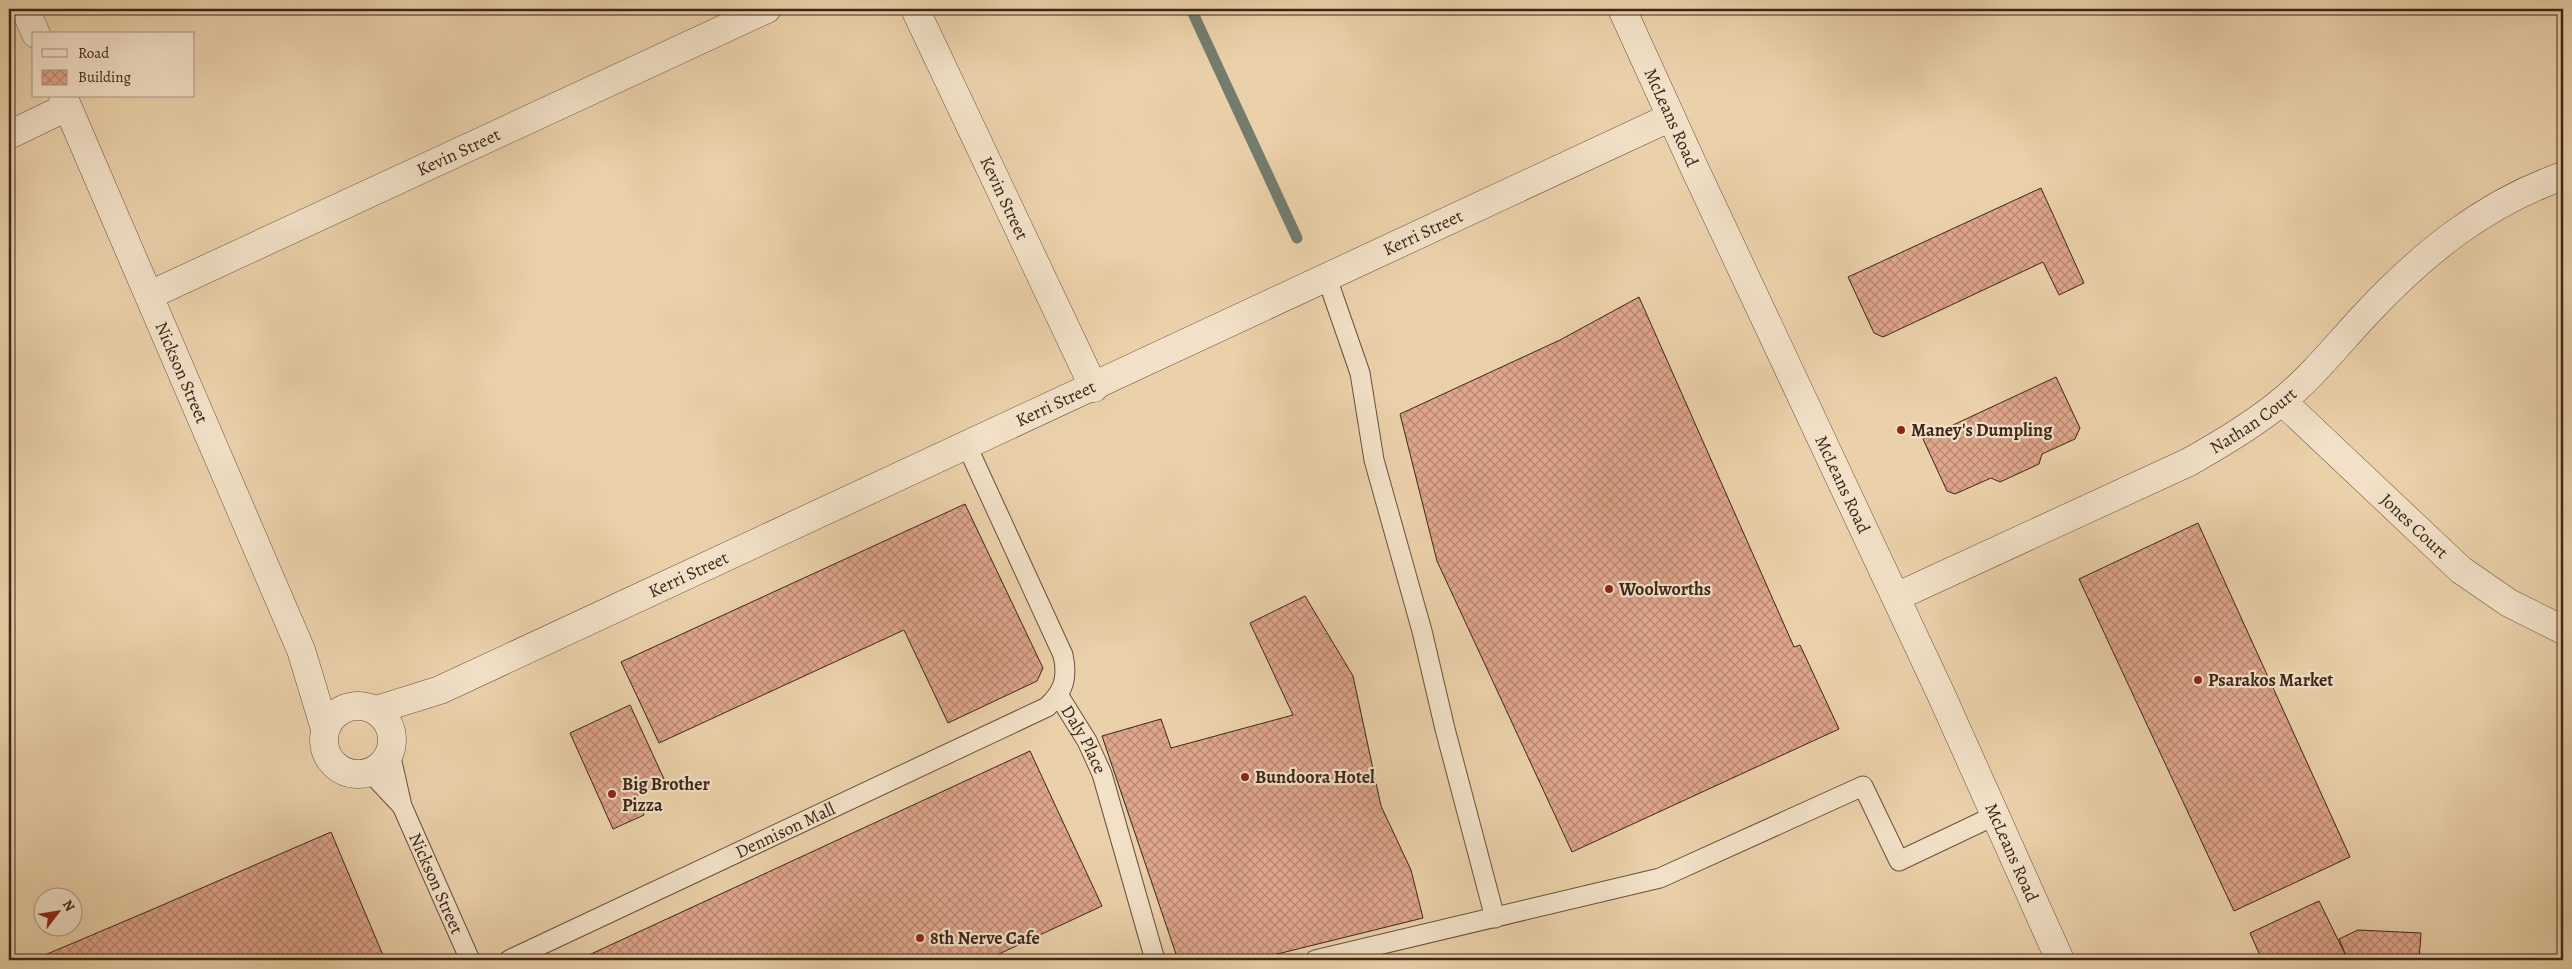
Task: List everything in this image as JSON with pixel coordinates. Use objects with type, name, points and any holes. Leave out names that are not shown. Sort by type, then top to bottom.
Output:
[{"type":"street","points":[[25,9],[35,32]]},
{"type":"street","name":"Kevin Street","points":[[150,295],[767,9]]},
{"type":"street","name":"Kevin Street","points":[[915,9],[1094,388]]},
{"type":"street","name":"McLeans Road","points":[[1622,9],[1896,597],[2060,960]]},
{"type":"street","points":[[9,135],[65,102]]},
{"type":"street","name":"Nickson Street","points":[[65,102],[150,295],[301,650],[325,729]]},
{"type":"street","name":"Kerri Street","points":[[376,710],[440,690],[1094,388],[1671,117]]},
{"type":"street","name":"Nathan Court","points":[[1896,597],[2189,462],[2227,441],[2282,401],[2324,362],[2411,267],[2456,232],[2500,204],[2538,185],[2563,176]]},
{"type":"street","name":"Jones Court","points":[[2282,401],[2461,570],[2509,603],[2563,630]]},
{"type":"street","name":"Nickson Street","points":[[301,650],[346,707]]},
{"type":"street","name":"Kerri Street","points":[[391,742],[399,722],[440,690]]},
{"type":"street","points":[[357,705],[376,710],[389,723],[391,742],[378,768],[370,772],[359,775],[348,773],[331,762],[324,746],[325,729],[337,712],[346,707],[357,705]]},
{"type":"lane","points":[[1327,278],[1360,373],[1374,460],[1422,631],[1445,729],[1495,918]]},
{"type":"lane","name":"Daly Place","points":[[967,446],[1063,655],[1066,672],[1064,685],[1059,696],[1087,741],[1102,774],[1156,960]]},
{"type":"lane","name":"Dennison Mall","points":[[508,960],[1047,707],[1059,696]]},
{"type":"lane","name":"Nickson Street","points":[[391,742],[402,806],[470,960]]},
{"type":"lane","name":"Nickson Street","points":[[370,772],[402,806]]},
{"type":"lane","points":[[1316,960],[1660,878],[1863,786],[1899,862],[1996,815]]},
{"type":"building","points":[[2041,188],[2084,283],[2059,295],[2043,262],[1883,337],[1874,333],[1848,277]]},
{"type":"building","name":"Woolworths","points":[[1639,297],[1794,647],[1800,645],[1839,729],[1572,852],[1437,561],[1400,414],[1560,340]]},
{"type":"building","points":[[2056,377],[2080,428],[2075,439],[2042,454],[2039,464],[2000,482],[1991,478],[1955,494],[1947,491],[1923,439]]},
{"type":"building","points":[[965,504],[1043,668],[1037,681],[948,723],[904,630],[659,743],[621,662]]},
{"type":"building","name":"Psarakos Market","points":[[2198,523],[2350,857],[2234,911],[2079,579]]},
{"type":"building","name":"Bundoora Hotel","points":[[1305,596],[1353,676],[1381,806],[1411,870],[1423,918],[1253,960],[1178,960],[1102,736],[1161,719],[1171,748],[1293,715],[1250,623]]},
{"type":"building","points":[[630,705],[665,781],[636,796],[644,815],[613,829],[570,733]]},
{"type":"building","points":[[1030,751],[1102,906],[986,960],[578,960]]},
{"type":"building","points":[[331,832],[385,960],[33,960],[151,910]]},
{"type":"building","points":[[2319,901],[2347,958],[2342,960],[2262,960],[2250,933]]},
{"type":"building","points":[[2358,930],[2421,933],[2419,960],[2342,960],[2347,958],[2339,939]]},
{"type":"waterway","points":[[1191,9],[1297,238]]},
{"type":"place","name":"Maney's Dumpling","points":[[1901,430]]},
{"type":"place","name":"Woolworths","points":[[1609,589]]},
{"type":"place","name":"Psarakos Market","points":[[2198,680]]},
{"type":"place","name":"Bundoora Hotel","points":[[1245,777]]},
{"type":"place","name":"Big Brother Pizza","points":[[612,794]]},
{"type":"place","name":"8th Nerve Cafe","points":[[920,938]]}]
